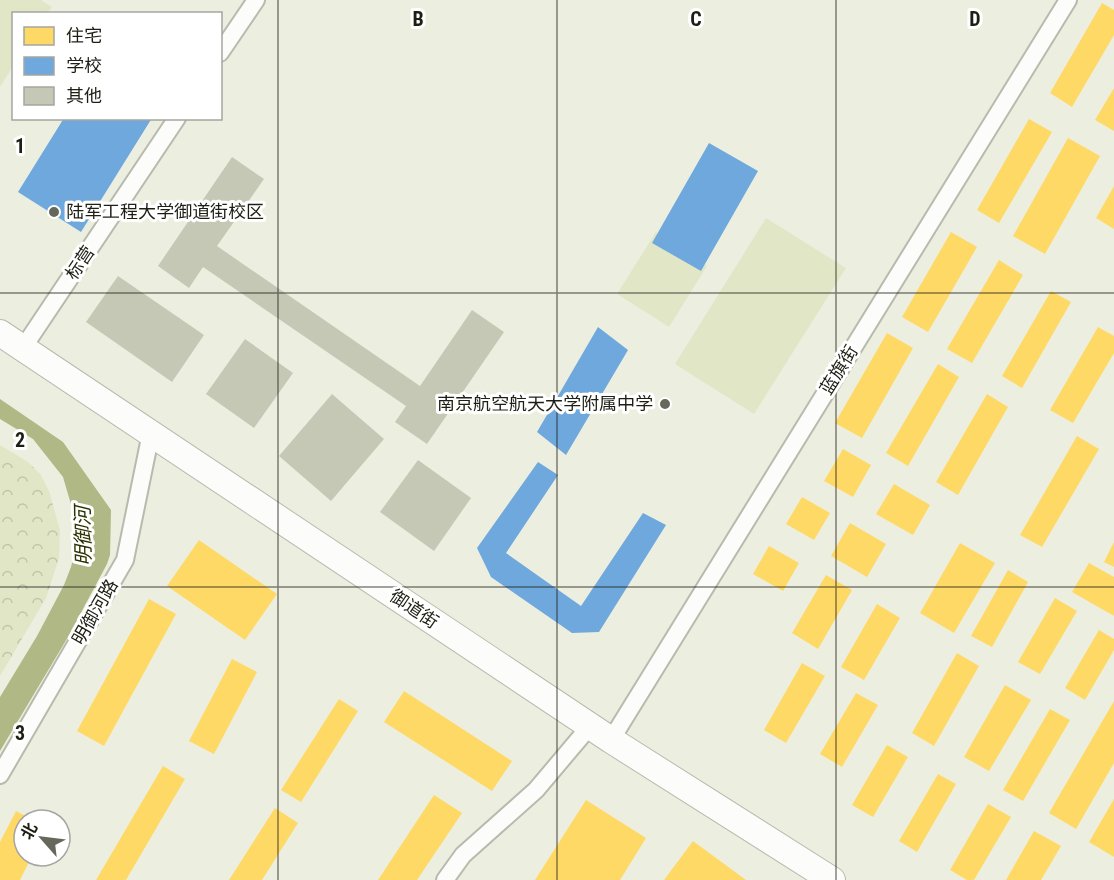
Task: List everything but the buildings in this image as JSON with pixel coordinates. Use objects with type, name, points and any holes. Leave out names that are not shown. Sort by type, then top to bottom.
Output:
[{"type":"main road","name":"御道街","points":[[0,333],[600,733],[831,880]]},
{"type":"street","points":[[222,50],[256,0]]},
{"type":"street","name":"蓝旗街","points":[[445,880],[463,855],[600,733],[1068,0]]},
{"type":"street","name":"标营","points":[[24,348],[176,120]]},
{"type":"street","name":"明御河路","points":[[0,775],[125,560],[151,433]]},
{"type":"green space","points":[[0,0],[41,0],[52,7],[49,12],[12,12],[12,68],[0,87]]},
{"type":"green space","points":[[766,218],[846,268],[754,414],[675,364]]},
{"type":"green space","points":[[656,232],[707,266],[669,327],[617,294]]},
{"type":"green space","points":[[0,445],[28,462],[41,475],[49,491],[60,530],[59,558],[46,598],[0,676]]},
{"type":"water","name":"明御河","points":[[0,399],[63,442],[111,510],[110,555],[107,564],[68,637],[0,751],[0,697],[37,636],[64,585],[77,543],[75,518],[63,477],[33,439],[0,419]]},
{"type":"place","name":"陆军工程大学御道街校区","points":[[54,212]]},
{"type":"place","name":"南京航空航天大学附属中学","points":[[665,404]]}]
